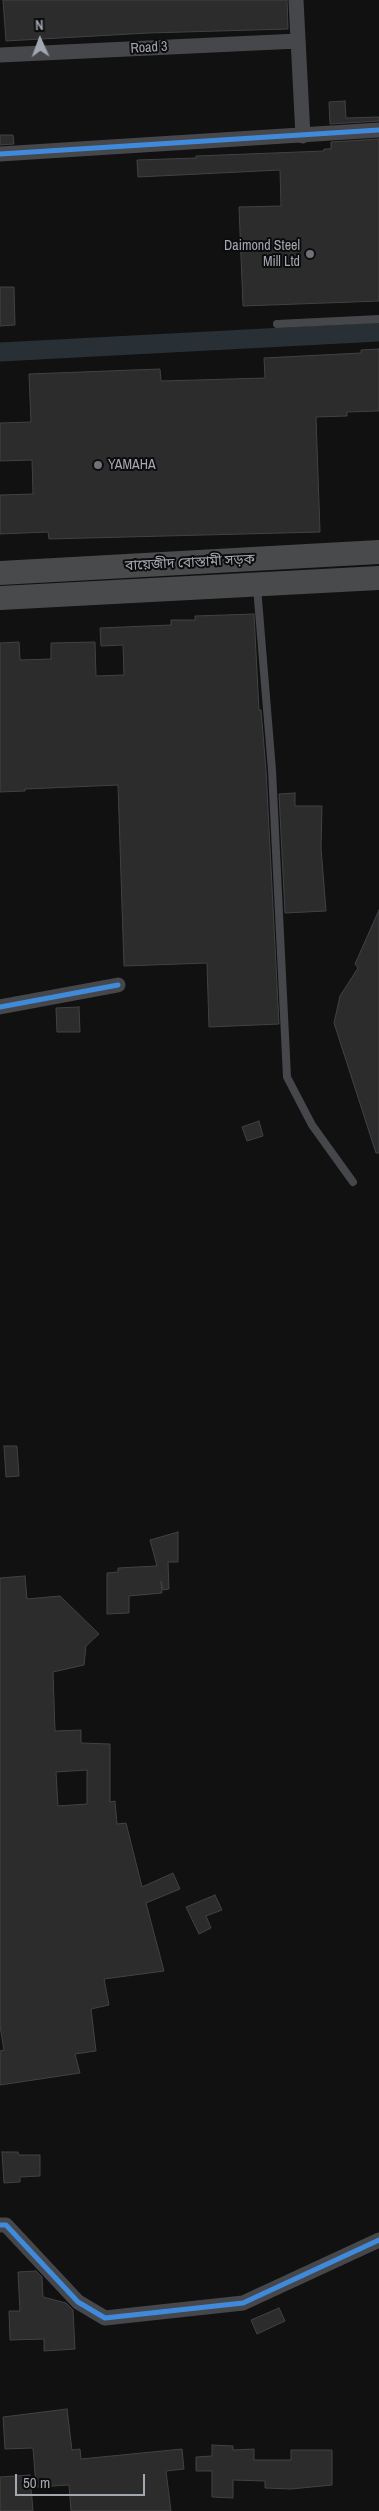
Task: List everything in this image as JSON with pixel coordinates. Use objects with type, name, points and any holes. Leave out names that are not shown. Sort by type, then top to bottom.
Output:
[{"type":"main road","name":"বায়েজীদ বোস্তামী সড়ক","points":[[0,573],[379,552]]},
{"type":"main road","name":"বায়েজীদ বোস্তামী সড়ক","points":[[0,598],[379,578]]},
{"type":"street","points":[[296,0],[303,136]]},
{"type":"street","name":"Road 3","points":[[0,55],[298,41]]},
{"type":"street","points":[[0,154],[379,130]]},
{"type":"street","points":[[0,1007],[118,985]]},
{"type":"street","points":[[0,2224],[6,2225],[78,2302],[105,2318],[243,2303],[379,2240]]},
{"type":"lane","points":[[277,324],[379,319]]},
{"type":"lane","points":[[256,585],[272,779],[287,1077],[312,1125],[353,1182]]},
{"type":"building","points":[[3,0],[287,0],[288,29],[148,33],[6,41]]},
{"type":"building","points":[[345,101],[346,118],[379,117],[379,121],[330,124],[329,102]]},
{"type":"building","points":[[0,135],[13,135],[14,144],[0,145]]},
{"type":"building","name":"Daimond Steel Mill Ltd","points":[[379,139],[379,301],[243,306],[239,207],[281,206],[280,170],[138,177],[137,160],[324,151],[324,149],[331,149],[331,142]]},
{"type":"building","points":[[0,287],[14,287],[15,325],[0,326]]},
{"type":"building","points":[[379,349],[379,411],[347,412],[347,416],[316,417],[320,532],[49,539],[48,532],[0,534],[0,495],[33,494],[32,460],[0,461],[0,423],[31,422],[29,374],[160,369],[161,381],[265,378],[264,358],[361,353],[361,350]]},
{"type":"building","points":[[254,614],[259,710],[261,710],[266,770],[279,1024],[209,1027],[207,963],[124,966],[118,785],[25,789],[25,791],[0,792],[0,643],[19,642],[20,660],[51,659],[51,643],[95,642],[96,676],[124,675],[123,645],[101,646],[100,628],[171,625],[171,620],[195,620],[195,616]]},
{"type":"building","points":[[295,793],[295,806],[322,806],[321,848],[326,911],[285,913],[279,794]]},
{"type":"building","points":[[379,910],[379,1153],[376,1153],[334,1023],[340,996],[358,968],[355,964]]},
{"type":"building","points":[[79,1007],[80,1032],[57,1032],[56,1008]]},
{"type":"building","points":[[259,1121],[263,1136],[247,1141],[242,1127]]},
{"type":"building","points":[[4,1446],[17,1446],[19,1476],[6,1477]]},
{"type":"building","points":[[178,1532],[178,1562],[168,1562],[169,1589],[163,1590],[161,1581],[162,1593],[129,1596],[129,1613],[107,1614],[107,1573],[118,1572],[118,1568],[157,1566],[150,1540]]},
{"type":"building","points":[[25,1576],[27,1599],[60,1596],[99,1634],[86,1646],[84,1665],[53,1672],[55,1731],[81,1730],[81,1743],[110,1744],[110,1802],[115,1801],[117,1824],[126,1823],[142,1887],[173,1873],[180,1889],[146,1903],[164,1971],[104,1979],[109,2005],[91,2009],[96,2051],[75,2054],[80,2073],[0,2085],[0,2051],[4,2050],[0,2026],[0,1578]],"holes":[[[87,1770],[87,1804],[58,1806],[56,1772]]]},
{"type":"building","points":[[215,1895],[222,1910],[206,1916],[211,1928],[199,1934],[186,1907]]},
{"type":"building","points":[[2,2152],[18,2152],[19,2155],[40,2155],[40,2176],[20,2177],[20,2182],[4,2183]]},
{"type":"building","points":[[36,2271],[42,2277],[43,2297],[66,2303],[73,2310],[75,2349],[44,2351],[44,2339],[10,2340],[9,2311],[20,2311],[18,2272]]},
{"type":"building","points":[[279,2308],[285,2321],[257,2334],[251,2320]]},
{"type":"building","points":[[67,2409],[72,2450],[80,2449],[81,2459],[182,2449],[184,2469],[166,2471],[171,2511],[71,2511],[69,2485],[36,2487],[33,2448],[5,2449],[3,2417]]},
{"type":"building","points":[[212,2445],[233,2446],[233,2450],[254,2449],[254,2460],[291,2460],[291,2450],[332,2450],[332,2485],[291,2489],[265,2488],[265,2481],[233,2480],[233,2498],[212,2497],[212,2471],[196,2471],[196,2457],[212,2456]]},
{"type":"building","points":[[30,2475],[33,2511],[0,2511],[0,2477]]},
{"type":"waterway","points":[[0,352],[379,332]]},
{"type":"cycle path","points":[[0,154],[379,130]]},
{"type":"cycle path","points":[[0,1007],[118,985]]},
{"type":"cycle path","points":[[0,2225],[6,2225],[78,2302],[105,2318],[243,2303],[379,2240]]},
{"type":"place","name":"Daimond Steel Mill Ltd","points":[[310,254]]},
{"type":"place","name":"YAMAHA","points":[[98,465]]}]
